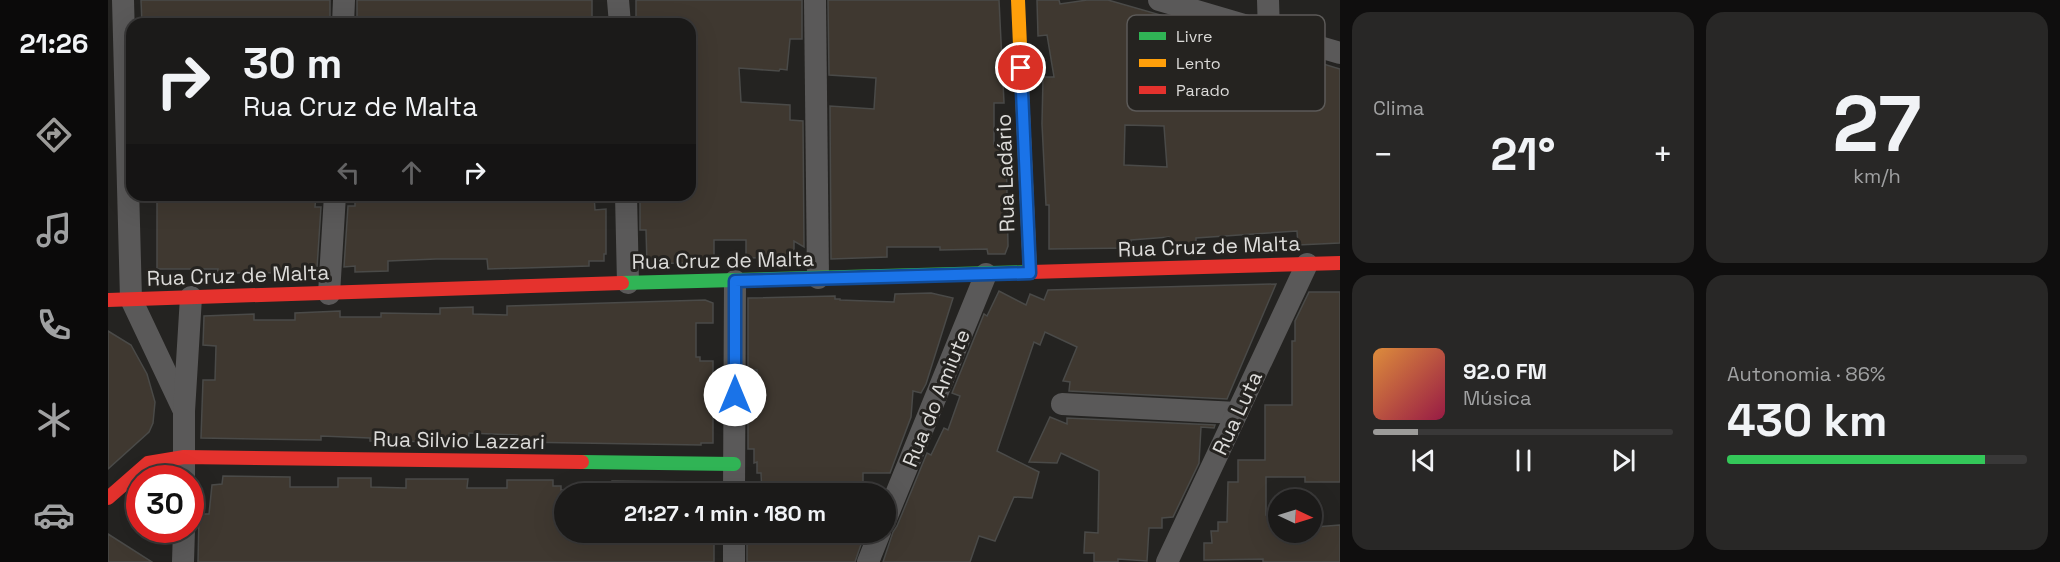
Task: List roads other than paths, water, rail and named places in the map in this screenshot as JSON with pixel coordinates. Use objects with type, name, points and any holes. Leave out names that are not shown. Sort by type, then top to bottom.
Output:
[{"type":"street","points":[[123,0],[126,128]]},
{"type":"street","points":[[343,18],[344,0]]},
{"type":"street","points":[[618,0],[620,18]]},
{"type":"street","points":[[814,0],[818,278]]},
{"type":"street","name":"Rua Ladário","points":[[1018,0],[1030,273]]},
{"type":"street","points":[[1159,0],[1209,15]]},
{"type":"street","points":[[1268,0],[1268,15]]},
{"type":"street","points":[[1325,49],[1340,53]]},
{"type":"street","points":[[128,201],[130,299],[184,411]]},
{"type":"street","points":[[330,294],[335,201]]},
{"type":"street","points":[[626,201],[628,283]]},
{"type":"street","name":"Rua Cruz de Malta","points":[[108,300],[1340,263]]},
{"type":"street","name":"Rua Luta","points":[[1167,562],[1307,264]]},
{"type":"street","name":"Rua do Amiute","points":[[896,496],[986,274]]},
{"type":"street","points":[[734,483],[735,281]]},
{"type":"street","points":[[184,465],[184,411],[191,297]]},
{"type":"street","points":[[1062,404],[1237,413]]},
{"type":"street","name":"Rua Silvio Lazzari","points":[[146,465],[157,460],[174,465]]},
{"type":"street","name":"Rua Silvio Lazzari","points":[[204,468],[734,464]]},
{"type":"street","name":"Rua Silvio Lazzari","points":[[108,498],[126,482]]},
{"type":"street","points":[[183,562],[184,543]]},
{"type":"street","points":[[734,543],[734,562]]},
{"type":"street","points":[[868,562],[876,543]]}]
